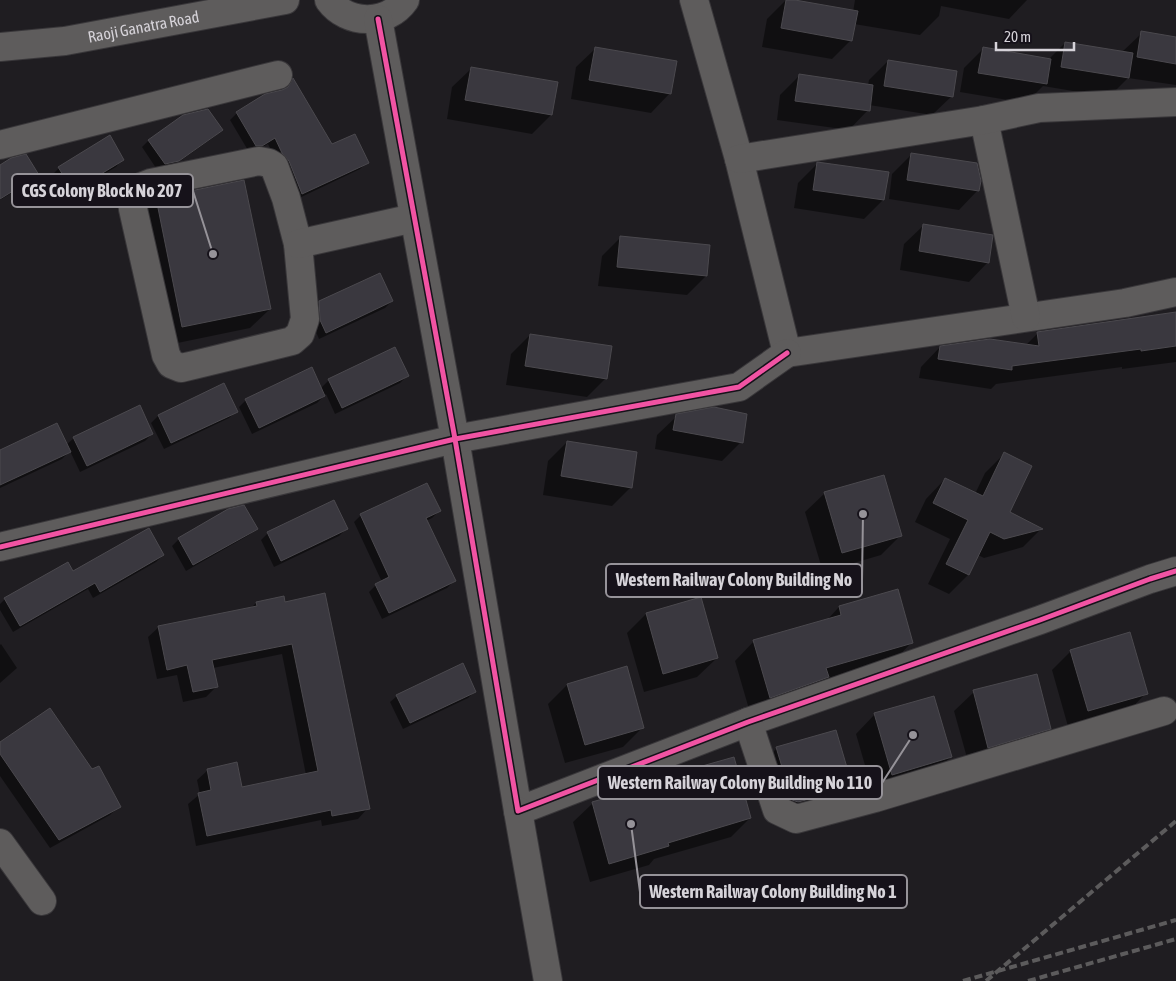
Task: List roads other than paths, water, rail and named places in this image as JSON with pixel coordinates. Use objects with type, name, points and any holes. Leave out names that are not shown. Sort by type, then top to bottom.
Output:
[{"type":"street","name":"Raoji Ganatra Road","points":[[0,47],[65,40],[285,0]]},
{"type":"street","points":[[329,0],[333,6],[346,15],[362,20],[378,19],[392,13],[405,0]]},
{"type":"street","points":[[694,0],[739,158],[787,353]]},
{"type":"street","points":[[378,19],[455,439],[548,981]]},
{"type":"street","points":[[0,145],[278,75]]},
{"type":"street","points":[[739,158],[984,120],[1039,108],[1176,102]]},
{"type":"street","points":[[984,120],[1026,317]]},
{"type":"street","points":[[250,163],[269,163],[274,166],[279,178],[298,244],[305,307],[305,320],[300,334],[292,341],[194,365],[181,368],[171,364],[166,355],[133,209],[132,197],[136,189],[151,183],[250,163]]},
{"type":"street","points":[[298,244],[414,218]]},
{"type":"street","points":[[0,548],[455,439],[739,386],[787,353],[1125,303],[1176,292]]},
{"type":"street","points":[[518,811],[748,722],[1176,571]]},
{"type":"street","points":[[748,722],[777,810],[796,820],[1164,711]]},
{"type":"street","points":[[0,843],[42,900]]},
{"type":"railway","points":[[986,981],[1176,821]]},
{"type":"railway","points":[[963,981],[1176,920]]},
{"type":"railway","points":[[1028,981],[1176,939]]},
{"type":"place","name":"CGS Colony Block No 207","points":[[213,254]]},
{"type":"place","name":"Western Railway Colony Building No","points":[[863,514]]},
{"type":"place","name":"Western Railway Colony Building No 110","points":[[913,735]]},
{"type":"place","name":"Western Railway Colony Building No 1","points":[[631,824]]}]
